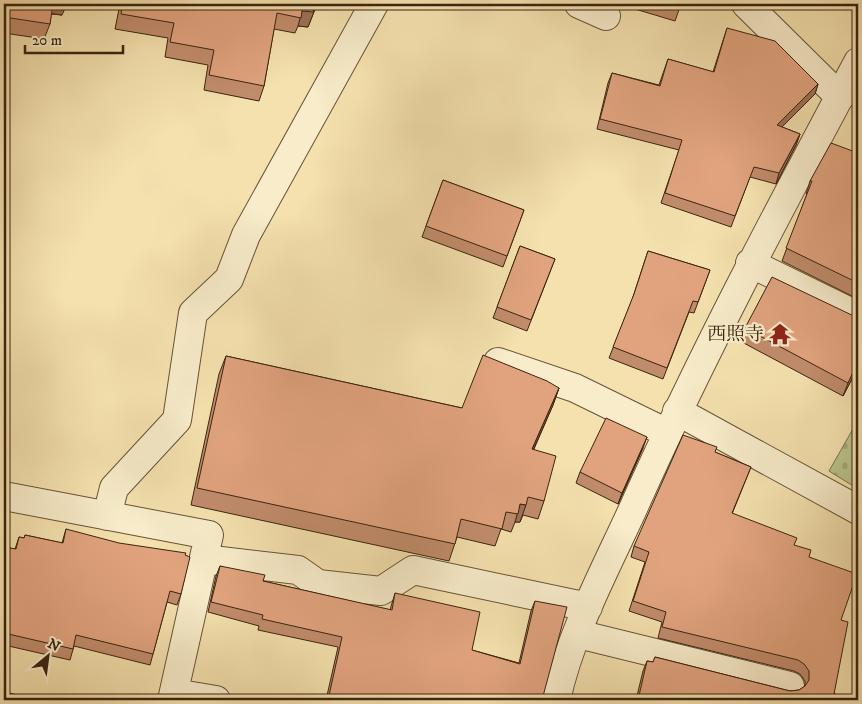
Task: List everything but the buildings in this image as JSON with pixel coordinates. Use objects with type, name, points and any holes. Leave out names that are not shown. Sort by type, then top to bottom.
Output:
[{"type":"street","points":[[107,516],[114,488],[177,420],[193,313],[229,279],[246,235],[374,4]]},
{"type":"street","points":[[579,4],[606,16]]},
{"type":"street","points":[[746,4],[840,97]]},
{"type":"street","points":[[556,700],[560,683],[588,607],[672,422],[750,263],[858,62]]},
{"type":"street","points":[[750,263],[858,316]]},
{"type":"street","points":[[498,362],[672,422],[858,510]]},
{"type":"street","points":[[4,496],[209,535],[173,696],[216,700]]},
{"type":"street","points":[[204,559],[298,570],[318,584],[381,591],[412,570],[588,607]]},
{"type":"street","points":[[578,634],[790,686]]},
{"type":"green space","points":[[858,420],[858,489],[829,471]]},
{"type":"place","name":"西照寺","points":[[780,334]]}]
